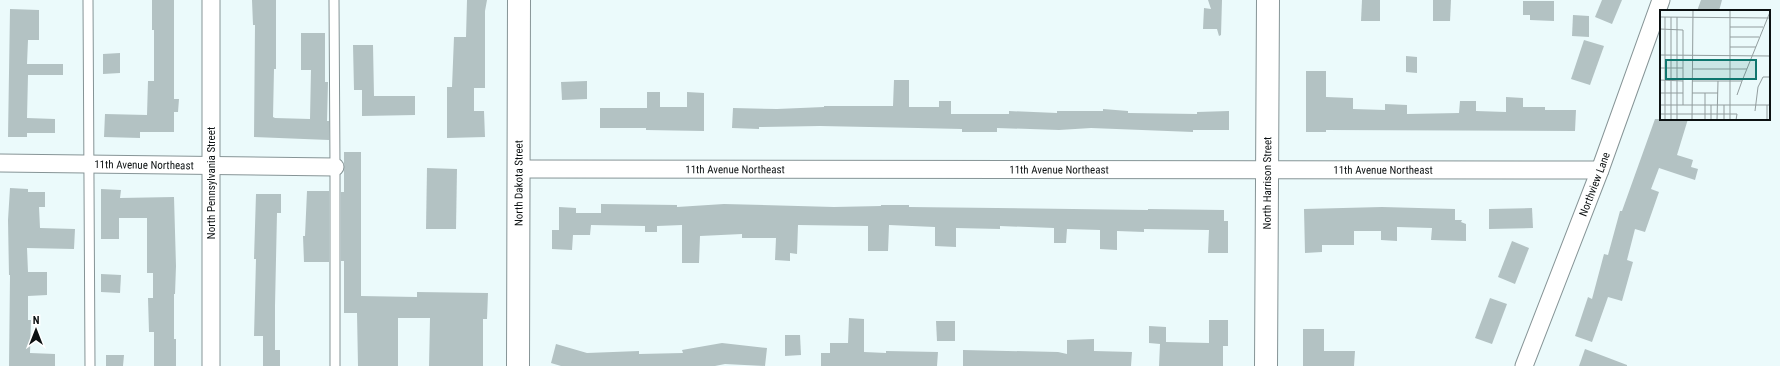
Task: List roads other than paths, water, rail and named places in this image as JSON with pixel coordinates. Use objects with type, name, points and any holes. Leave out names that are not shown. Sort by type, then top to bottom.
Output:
[{"type":"street","name":"North Pennsylvania Street","points":[[211,0],[211,366]]},
{"type":"street","name":"North Dakota Street","points":[[518,366],[519,0]]},
{"type":"street","name":"North Harrison Street","points":[[1266,366],[1268,0]]},
{"type":"street","name":"Northview Lane","points":[[1524,366],[1600,170],[1661,0]]},
{"type":"street","name":"11th Avenue Northeast","points":[[0,163],[336,167]]},
{"type":"street","name":"11th Avenue Northeast","points":[[518,170],[1600,170]]},
{"type":"lane","points":[[88,0],[90,366]]},
{"type":"lane","points":[[334,0],[336,167],[335,366]]}]
